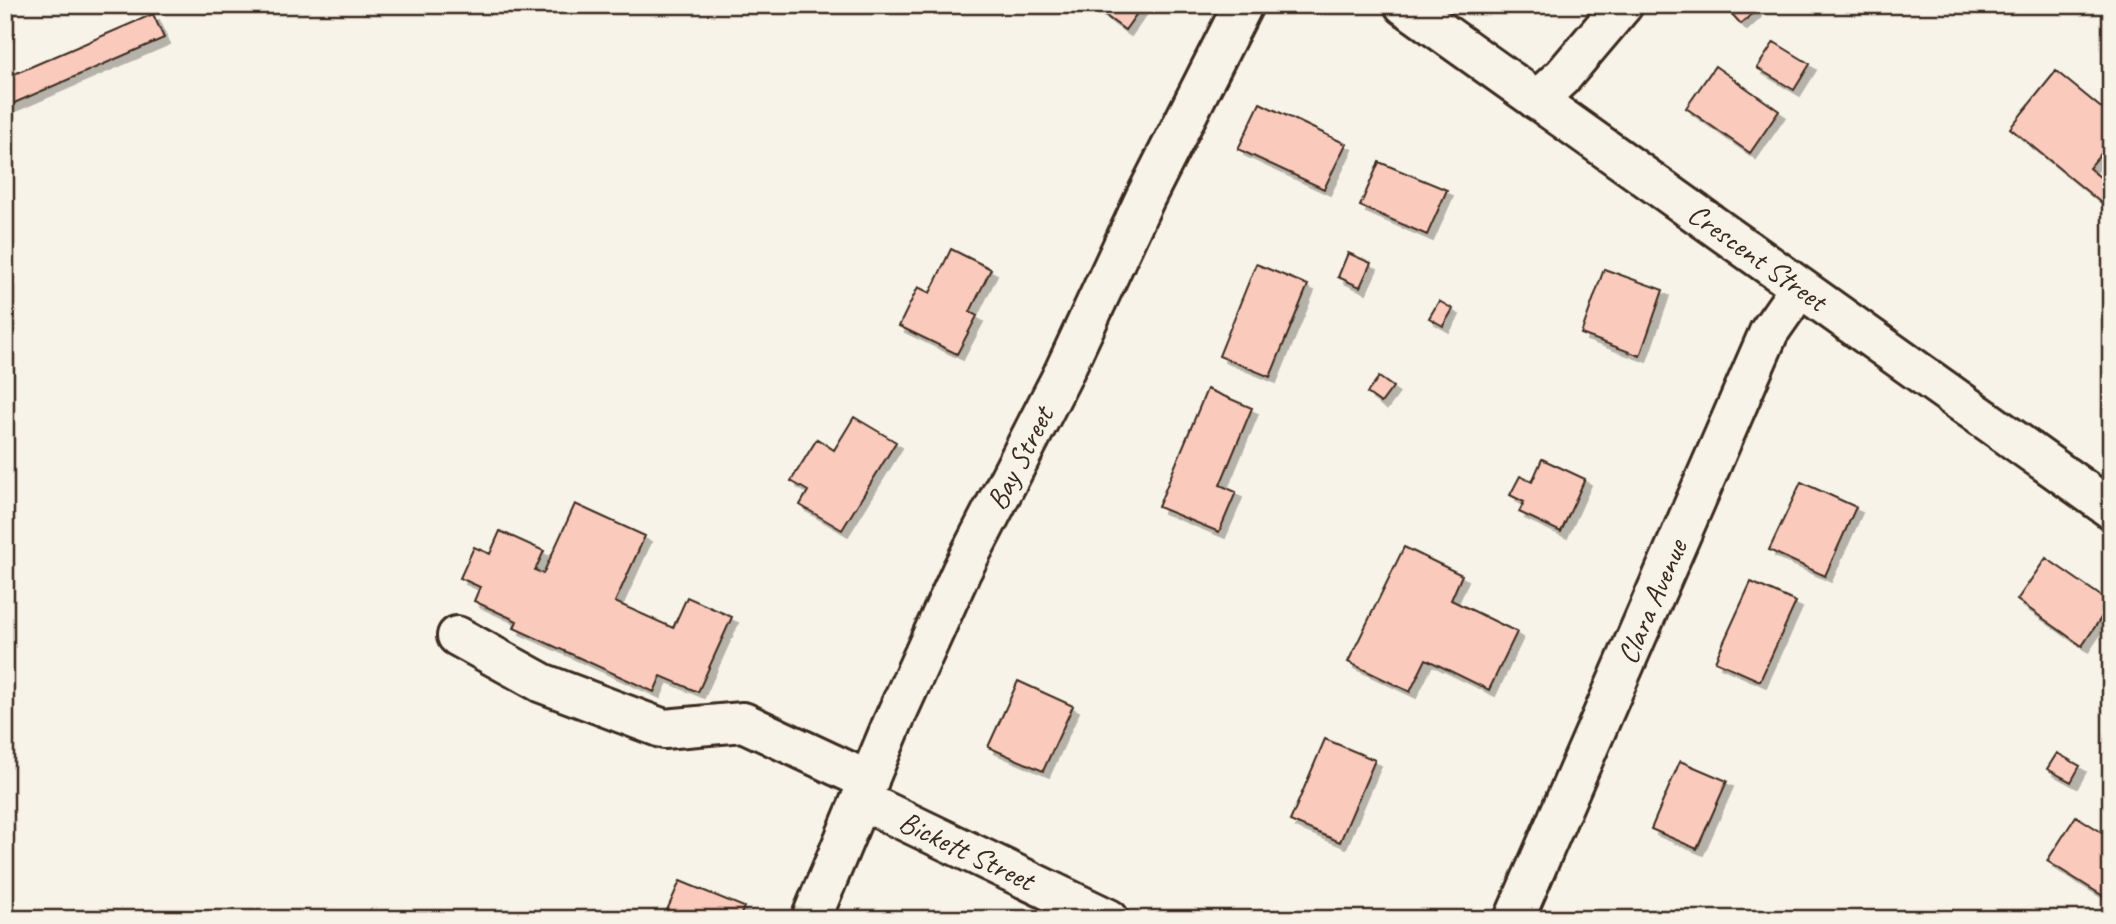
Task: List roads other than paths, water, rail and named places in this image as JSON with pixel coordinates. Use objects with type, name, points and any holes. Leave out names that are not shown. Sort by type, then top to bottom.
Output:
[{"type":"street","name":"Bay Street","points":[[811,919],[961,572],[1061,378],[1145,198],[1243,5]]},
{"type":"street","name":"Crescent Street","points":[[1404,5],[2111,509]]},
{"type":"street","points":[[1537,100],[1563,76],[1623,5]]},
{"type":"street","name":"Clara Avenue","points":[[1514,919],[1769,332],[1800,289]]},
{"type":"street","name":"Bickett Street","points":[[457,636],[542,682],[664,729],[743,722],[865,791],[1109,919]]}]
